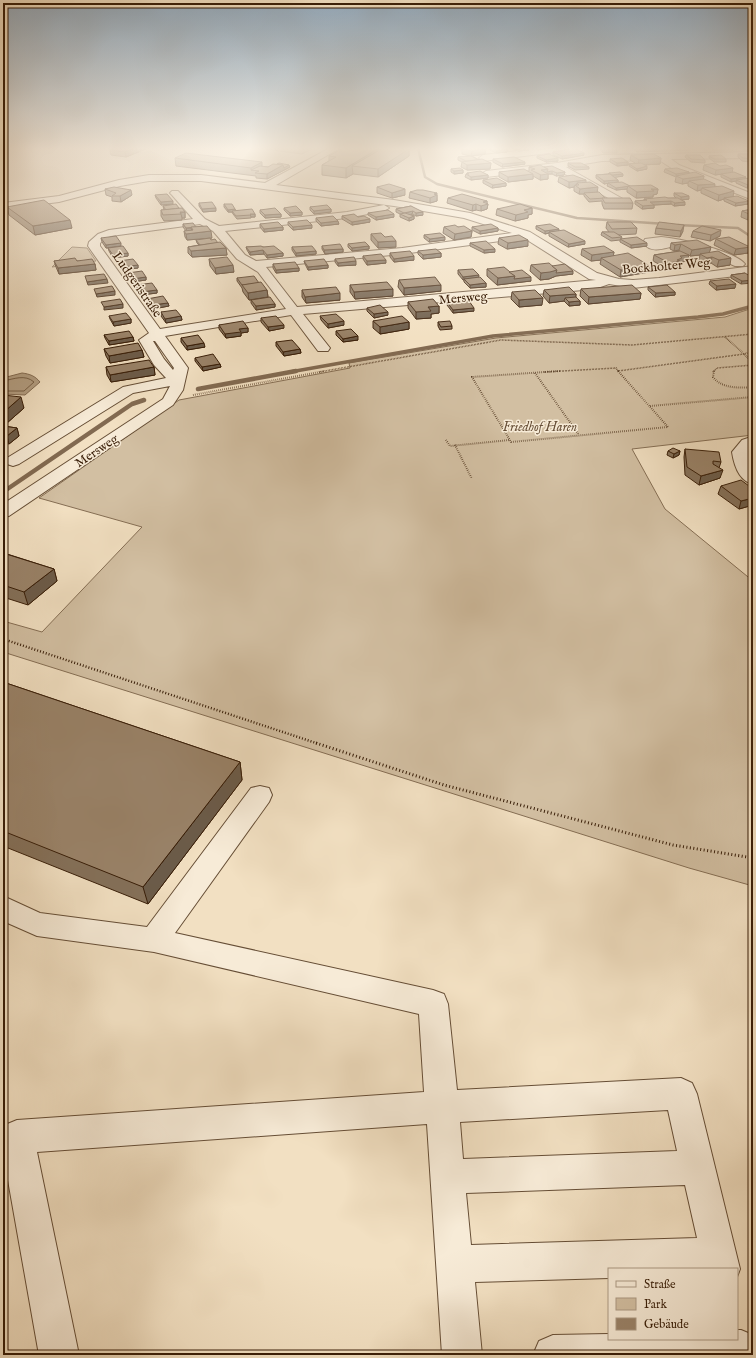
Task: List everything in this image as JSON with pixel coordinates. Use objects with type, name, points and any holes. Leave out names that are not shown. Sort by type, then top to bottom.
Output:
[{"type":"street","points":[[192,211],[201,221],[217,229],[241,257],[262,270],[323,348]]},
{"type":"street","points":[[217,229],[368,211]]},
{"type":"street","name":"Bockholter Weg","points":[[444,211],[488,221],[526,234],[593,276],[606,281],[633,284],[753,270]]},
{"type":"street","name":"Ludgeristraße","points":[[156,334],[94,246],[94,242],[102,236],[110,233],[201,221]]},
{"type":"street","points":[[255,265],[417,250],[526,234]]},
{"type":"street","points":[[677,242],[703,248],[753,270]]},
{"type":"street","name":"Mersweg","points":[[156,334],[295,311],[595,285],[606,281]]},
{"type":"street","points":[[13,461],[128,390],[176,388],[181,368],[156,334]]},
{"type":"street","name":"Mersweg","points":[[3,512],[168,402],[176,388]]},
{"type":"street","points":[[753,443],[748,443],[740,452],[742,465],[753,479]]},
{"type":"street","points":[[154,940],[260,795]]},
{"type":"street","points":[[3,908],[37,924],[154,940],[433,1004],[462,1355]]},
{"type":"street","points":[[59,1355],[17,1137],[442,1107],[681,1094],[720,1263],[454,1264]]},
{"type":"street","points":[[447,1177],[698,1167]]},
{"type":"street","points":[[553,1355],[740,1346]]},
{"type":"path","points":[[176,388],[194,394],[216,391],[501,340],[632,345],[753,334]]},
{"type":"path","points":[[725,337],[753,364]]},
{"type":"path","points":[[510,440],[472,377],[616,368],[618,370],[684,363],[744,354],[753,351]]},
{"type":"path","points":[[753,364],[717,368],[712,375],[714,379],[722,384],[733,388],[753,387]]},
{"type":"path","points":[[446,440],[450,446],[510,440],[511,442],[580,436],[668,427],[618,370]]},
{"type":"path","points":[[536,373],[580,436]]},
{"type":"path","points":[[650,406],[753,397]]},
{"type":"path","points":[[455,445],[472,479]]},
{"type":"path","points":[[3,639],[444,785],[673,845],[753,858]]},
{"type":"green space","points":[[72,247],[87,248],[96,261],[52,267]]},
{"type":"green space","name":"Friedhof Haren","points":[[753,308],[753,435],[632,449],[665,509],[753,581],[753,886],[689,868],[3,652],[3,621],[42,632],[142,527],[39,498],[179,400],[350,368],[349,363],[496,338],[725,317]]},
{"type":"water","points":[[22,373],[36,378],[40,382],[25,395],[3,394],[3,378]]},
{"type":"building","points":[[13,211],[59,211],[70,220],[33,226]]},
{"type":"building","points":[[162,211],[185,212],[180,212],[181,214],[163,215]]},
{"type":"building","points":[[232,211],[253,211],[255,214],[250,214],[251,215],[236,216]]},
{"type":"building","points":[[261,211],[278,211],[281,214],[265,215]]},
{"type":"building","points":[[288,211],[302,212],[290,213]]},
{"type":"building","points":[[390,211],[394,214],[376,217],[368,213]]},
{"type":"building","points":[[505,211],[528,212],[516,215]]},
{"type":"building","points":[[743,211],[753,211],[753,214]]},
{"type":"building","points":[[405,213],[414,216],[409,218],[400,214]]},
{"type":"building","points":[[354,214],[358,217],[364,216],[370,219],[352,222],[342,216]]},
{"type":"building","points":[[333,216],[338,221],[321,223],[316,218]]},
{"type":"building","points":[[307,220],[312,225],[293,227],[288,222]]},
{"type":"building","points":[[278,222],[283,227],[264,229],[260,224]]},
{"type":"building","points":[[607,222],[631,222],[637,228],[612,229]]},
{"type":"building","points":[[659,222],[684,225],[681,231],[656,228]]},
{"type":"building","points":[[193,223],[196,227],[186,228],[183,224]]},
{"type":"building","points":[[491,224],[498,228],[480,231],[472,227]]},
{"type":"building","points":[[550,224],[559,229],[545,231],[536,226]]},
{"type":"building","points":[[455,225],[458,227],[464,226],[472,231],[455,234],[444,227]]},
{"type":"building","points":[[207,226],[211,231],[186,234],[184,231],[193,230],[191,227]]},
{"type":"building","points":[[702,226],[721,230],[711,235],[693,231]]},
{"type":"building","points":[[564,230],[585,241],[569,244],[549,232]]},
{"type":"building","points":[[602,232],[614,232],[622,237],[612,238]]},
{"type":"building","points":[[381,233],[385,237],[392,236],[396,241],[378,242],[371,234]]},
{"type":"building","points":[[440,233],[445,237],[430,239],[424,235]]},
{"type":"building","points":[[519,235],[528,240],[508,243],[499,238]]},
{"type":"building","points":[[116,236],[121,243],[106,245],[101,238]]},
{"type":"building","points":[[637,237],[647,243],[631,245],[620,239]]},
{"type":"building","points":[[729,237],[750,247],[736,249],[716,239]]},
{"type":"building","points":[[210,238],[211,240],[215,239],[218,243],[200,245],[196,240]]},
{"type":"building","points":[[697,240],[711,247],[692,250],[681,244],[675,245],[671,243]]},
{"type":"building","points":[[486,241],[495,249],[484,250],[470,243]]},
{"type":"building","points":[[220,242],[226,248],[191,251],[188,247]]},
{"type":"building","points":[[365,242],[369,246],[352,248],[348,244]]},
{"type":"building","points":[[340,244],[343,249],[324,250],[322,246]]},
{"type":"building","points":[[123,246],[128,253],[113,255],[108,248]]},
{"type":"building","points":[[274,246],[283,253],[267,255],[263,250],[250,252],[246,247]]},
{"type":"building","points":[[312,246],[316,251],[296,253],[292,247]]},
{"type":"building","points":[[604,246],[614,252],[592,255],[582,249]]},
{"type":"building","points":[[436,249],[441,253],[423,255],[418,251]]},
{"type":"building","points":[[410,251],[414,256],[394,259],[390,253]]},
{"type":"building","points":[[680,251],[689,255],[680,256],[682,258],[677,260],[680,261],[669,263],[654,255]]},
{"type":"building","points":[[718,251],[731,258],[719,260],[712,257],[707,258],[700,254]]},
{"type":"building","points":[[628,253],[650,266],[621,270],[601,258]]},
{"type":"building","points":[[381,254],[386,260],[367,261],[363,256]]},
{"type":"building","points":[[227,257],[233,265],[215,268],[209,259]]},
{"type":"building","points":[[354,257],[356,261],[338,263],[335,259]]},
{"type":"building","points":[[75,258],[77,261],[92,259],[95,264],[58,268],[54,261]]},
{"type":"building","points":[[133,259],[138,265],[123,267],[119,261]]},
{"type":"building","points":[[324,259],[328,265],[308,267],[304,261]]},
{"type":"building","points":[[295,262],[299,268],[276,270],[273,264]]},
{"type":"building","points":[[549,263],[557,270],[541,273],[531,265]]},
{"type":"building","points":[[565,264],[573,271],[556,273],[557,270],[552,266]]},
{"type":"building","points":[[504,267],[515,276],[498,278],[487,269]]},
{"type":"building","points":[[473,269],[479,275],[463,277],[458,270]]},
{"type":"building","points":[[522,270],[531,277],[514,279],[515,276],[509,272]]},
{"type":"building","points":[[142,271],[146,277],[132,279],[128,273]]},
{"type":"building","points":[[745,273],[753,278],[753,280],[742,281],[731,275]]},
{"type":"building","points":[[104,274],[107,279],[87,282],[85,276]]},
{"type":"building","points":[[254,276],[259,283],[242,285],[237,278]]},
{"type":"building","points":[[435,277],[441,285],[404,288],[399,280]]},
{"type":"building","points":[[480,277],[486,283],[470,285],[464,279]]},
{"type":"building","points":[[729,279],[736,284],[717,286],[710,281]]},
{"type":"building","points":[[261,282],[267,290],[248,293],[242,285]]},
{"type":"building","points":[[387,282],[393,289],[354,292],[350,285]]},
{"type":"building","points":[[152,283],[157,290],[141,292],[136,285]]},
{"type":"building","points":[[632,285],[641,293],[589,297],[581,289]]},
{"type":"building","points":[[667,285],[675,292],[656,293],[648,287]]},
{"type":"building","points":[[112,286],[115,291],[96,294],[94,289]]},
{"type":"building","points":[[336,287],[340,293],[305,297],[302,290]]},
{"type":"building","points":[[569,287],[576,294],[550,296],[544,290]]},
{"type":"building","points":[[535,290],[543,298],[519,300],[512,292]]},
{"type":"building","points":[[163,296],[168,303],[152,305],[147,299]]},
{"type":"building","points":[[270,297],[275,304],[256,306],[251,300]]},
{"type":"building","points":[[576,297],[580,301],[569,302],[565,298]]},
{"type":"building","points":[[120,299],[123,304],[104,307],[101,302]]},
{"type":"building","points":[[433,299],[439,306],[428,307],[431,311],[416,312],[408,302]]},
{"type":"building","points":[[469,301],[474,308],[453,310],[447,302]]},
{"type":"building","points":[[380,305],[388,312],[374,314],[367,308]]},
{"type":"building","points":[[176,310],[181,316],[165,319],[161,312]]},
{"type":"building","points":[[126,313],[131,319],[113,322],[109,316]]},
{"type":"building","points":[[336,314],[344,321],[328,324],[320,316]]},
{"type":"building","points":[[276,316],[284,325],[268,327],[261,318]]},
{"type":"building","points":[[402,316],[409,322],[380,327],[373,321]]},
{"type":"building","points":[[243,321],[248,328],[239,329],[241,332],[225,334],[219,325]]},
{"type":"building","points":[[450,321],[452,326],[441,327],[438,322]]},
{"type":"building","points":[[351,329],[358,336],[343,339],[336,331]]},
{"type":"building","points":[[129,331],[133,337],[109,341],[104,335]]},
{"type":"building","points":[[198,335],[204,343],[187,346],[181,338]]},
{"type":"building","points":[[292,340],[300,349],[283,352],[276,342]]},
{"type":"building","points":[[138,343],[142,350],[109,356],[104,349]]},
{"type":"building","points":[[213,354],[220,364],[202,367],[195,358]]},
{"type":"building","points":[[149,360],[154,367],[110,375],[106,367]]},
{"type":"building","points":[[3,395],[21,397],[3,412]]},
{"type":"building","points":[[3,426],[17,428],[7,436],[3,436]]},
{"type":"building","points":[[673,448],[680,451],[674,454],[668,451]]},
{"type":"building","points":[[685,449],[719,452],[721,462],[713,461],[713,464],[723,470],[701,476],[687,467]]},
{"type":"building","points":[[741,480],[753,489],[753,498],[741,501],[721,486]]},
{"type":"building","points":[[3,553],[54,569],[24,592],[3,585]]},
{"type":"building","points":[[3,682],[240,762],[143,887],[3,831]]},
{"type":"waterway","points":[[550,211],[577,218],[666,224]]},
{"type":"waterway","points":[[678,225],[738,228],[753,238]]},
{"type":"waterway","points":[[290,372],[493,336],[698,317],[723,314],[753,306]]},
{"type":"waterway","points":[[198,389],[296,371]]},
{"type":"waterway","points":[[3,492],[132,404],[144,400]]}]
